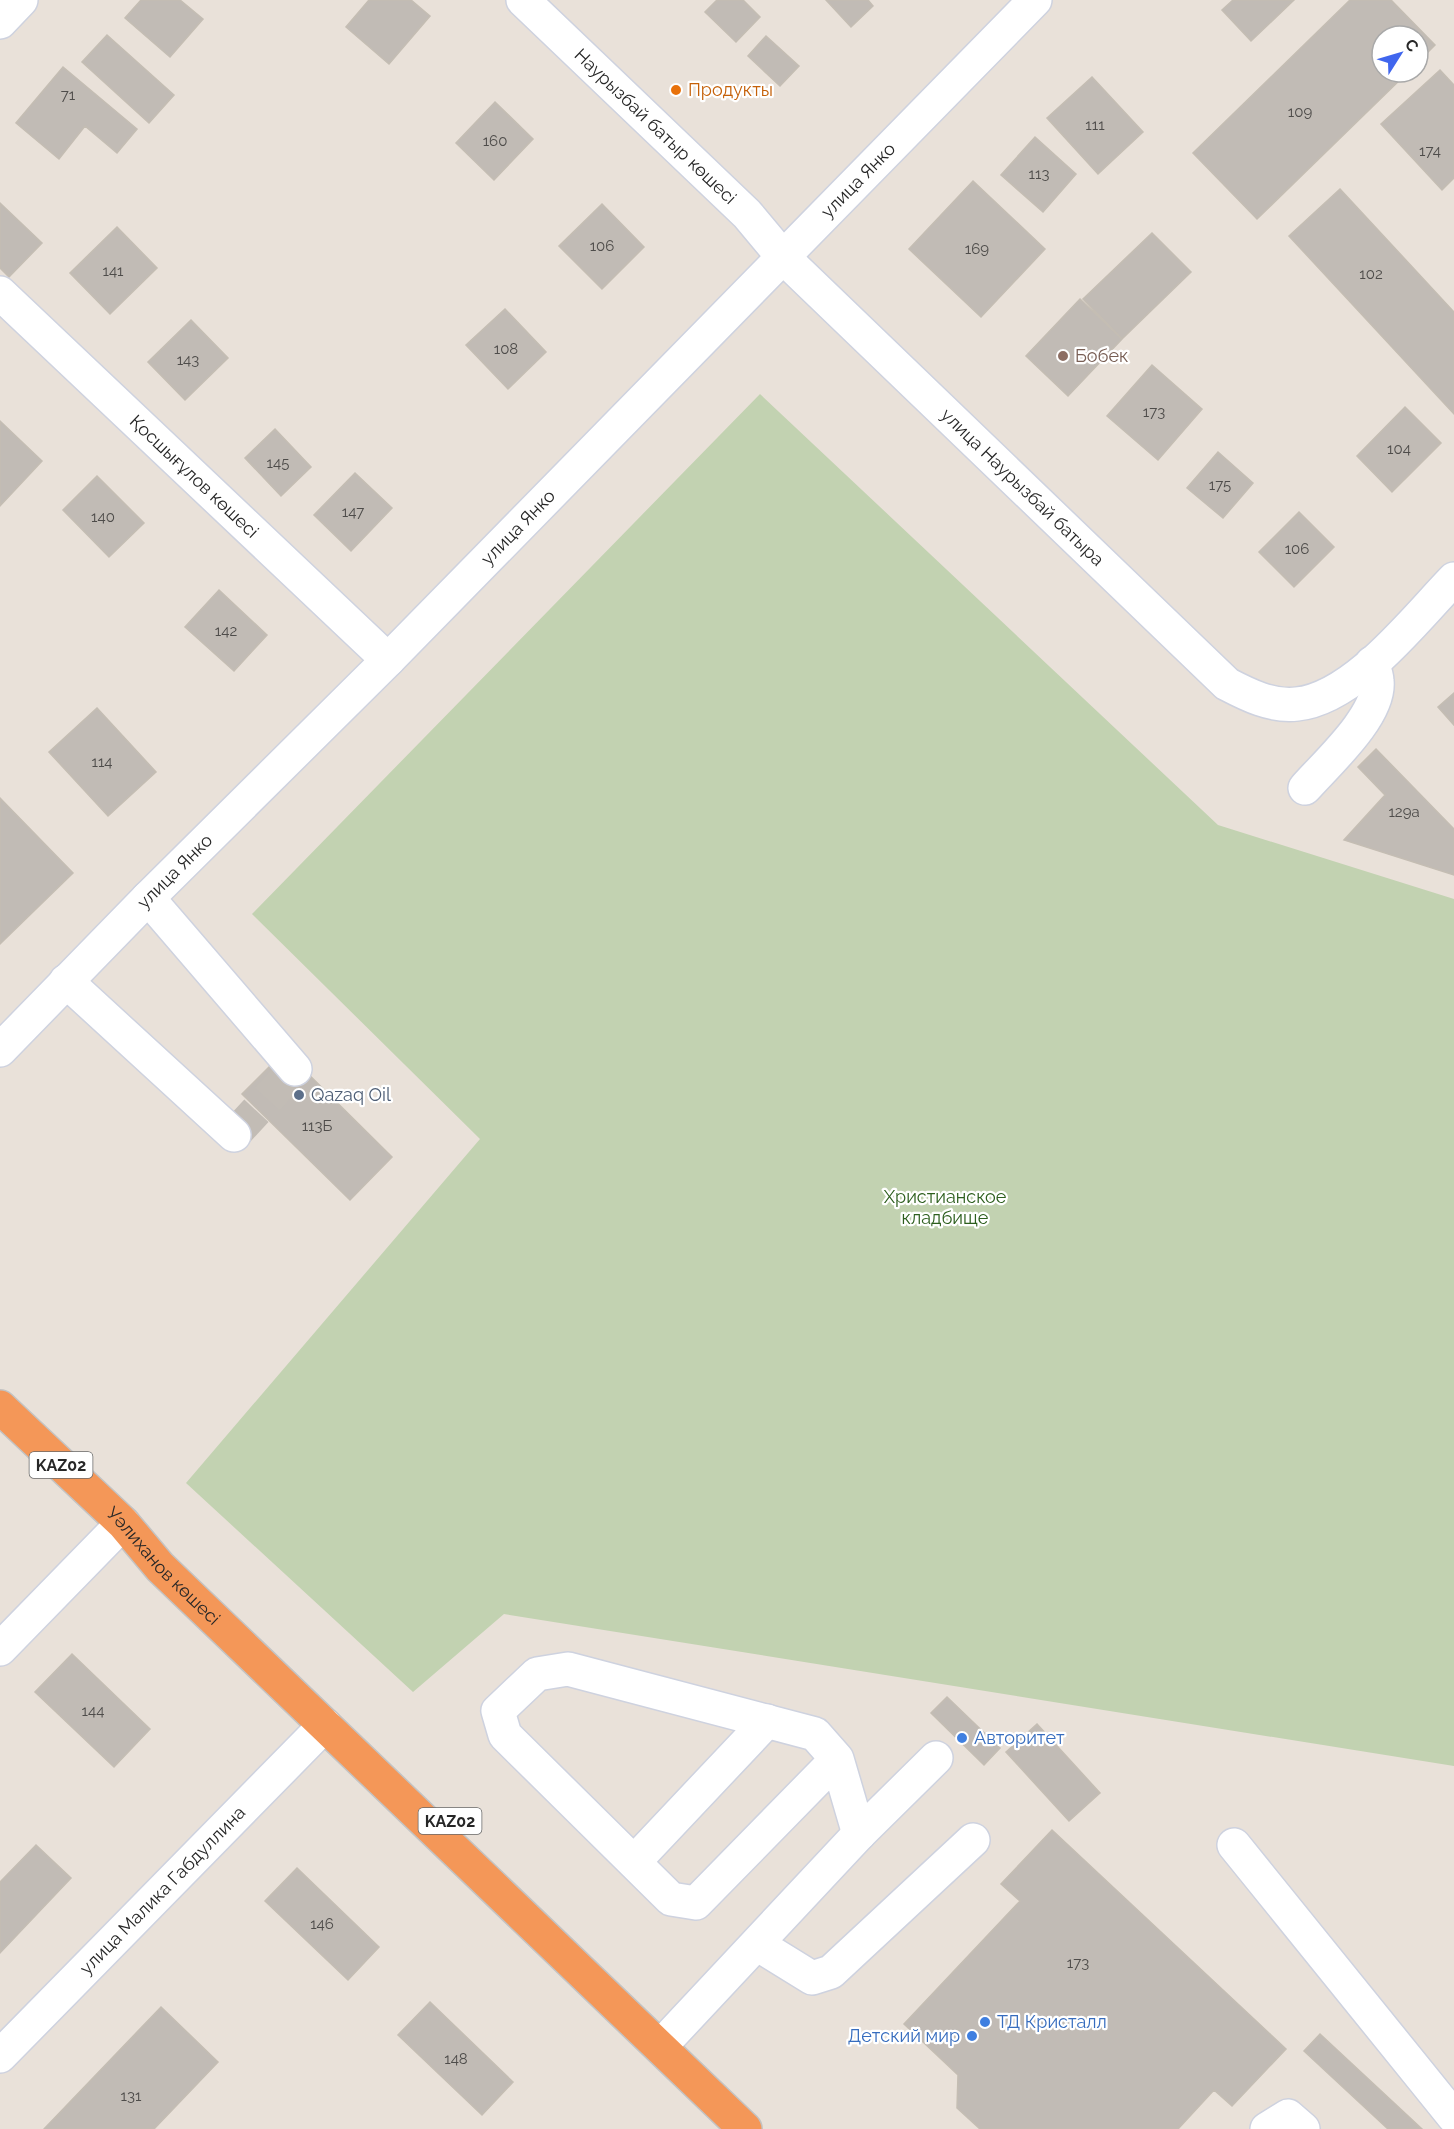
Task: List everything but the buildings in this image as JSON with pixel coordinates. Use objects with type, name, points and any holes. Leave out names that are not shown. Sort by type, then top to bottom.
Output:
[{"type":"highway","name":"Уәлиханов көшесі","points":[[0,1407],[123,1524],[160,1567],[325,1725]]},
{"type":"highway","name":"KАZ02","points":[[123,1524],[175,1557],[769,2129]]},
{"type":"highway","name":"KАZ02","points":[[325,1725],[745,2129]]},
{"type":"street","points":[[0,22],[21,0]]},
{"type":"street","name":"Наурызбай батыр көшесі","points":[[523,0],[747,214],[783,257]]},
{"type":"street","name":"улица Янко","points":[[0,1050],[148,898],[388,660],[1035,0]]},
{"type":"street","name":"улица Наурызбай батыра","points":[[783,257],[1227,684],[1250,696],[1271,702],[1297,704],[1322,697],[1342,687],[1372,663],[1454,579]]},
{"type":"street","name":"Қосшығұлов көшесі","points":[[0,293],[388,660]]},
{"type":"street","points":[[1305,788],[1362,723],[1371,709],[1377,682],[1372,663]]},
{"type":"street","points":[[148,898],[296,1070]]},
{"type":"street","points":[[66,981],[234,1135]]},
{"type":"street","points":[[0,1649],[123,1524]]},
{"type":"street","points":[[837,1759],[696,1903],[671,1899],[505,1735],[498,1711],[537,1674],[568,1669],[815,1734],[837,1759],[858,1834]]},
{"type":"street","points":[[634,1862],[767,1721]]},
{"type":"street","name":"улица Малика Габдуллина","points":[[0,2056],[325,1725]]},
{"type":"street","points":[[671,2035],[858,1834],[936,1758]]},
{"type":"street","points":[[757,1944],[812,1978],[831,1972],[973,1840]]},
{"type":"street","points":[[1234,1845],[1454,2117]]},
{"type":"street","points":[[1267,2129],[1288,2116],[1303,2129]]},
{"type":"green space","name":"Христианское кладбище","points":[[760,394],[1218,825],[1454,899],[1454,1766],[504,1614],[413,1692],[186,1483],[480,1139],[252,914]]},
{"type":"tunnel","points":[[234,1135],[295,1069]]},
{"type":"place","name":"Продукты","points":[[676,90]]},
{"type":"place","name":"Бобек","points":[[1063,356]]},
{"type":"place","name":"Qazaq Oil","points":[[299,1095]]},
{"type":"place","name":"Авторитет","points":[[962,1738]]},
{"type":"place","name":"ТД Кристалл","points":[[985,2022]]},
{"type":"place","name":"Детский мир","points":[[972,2036]]}]
